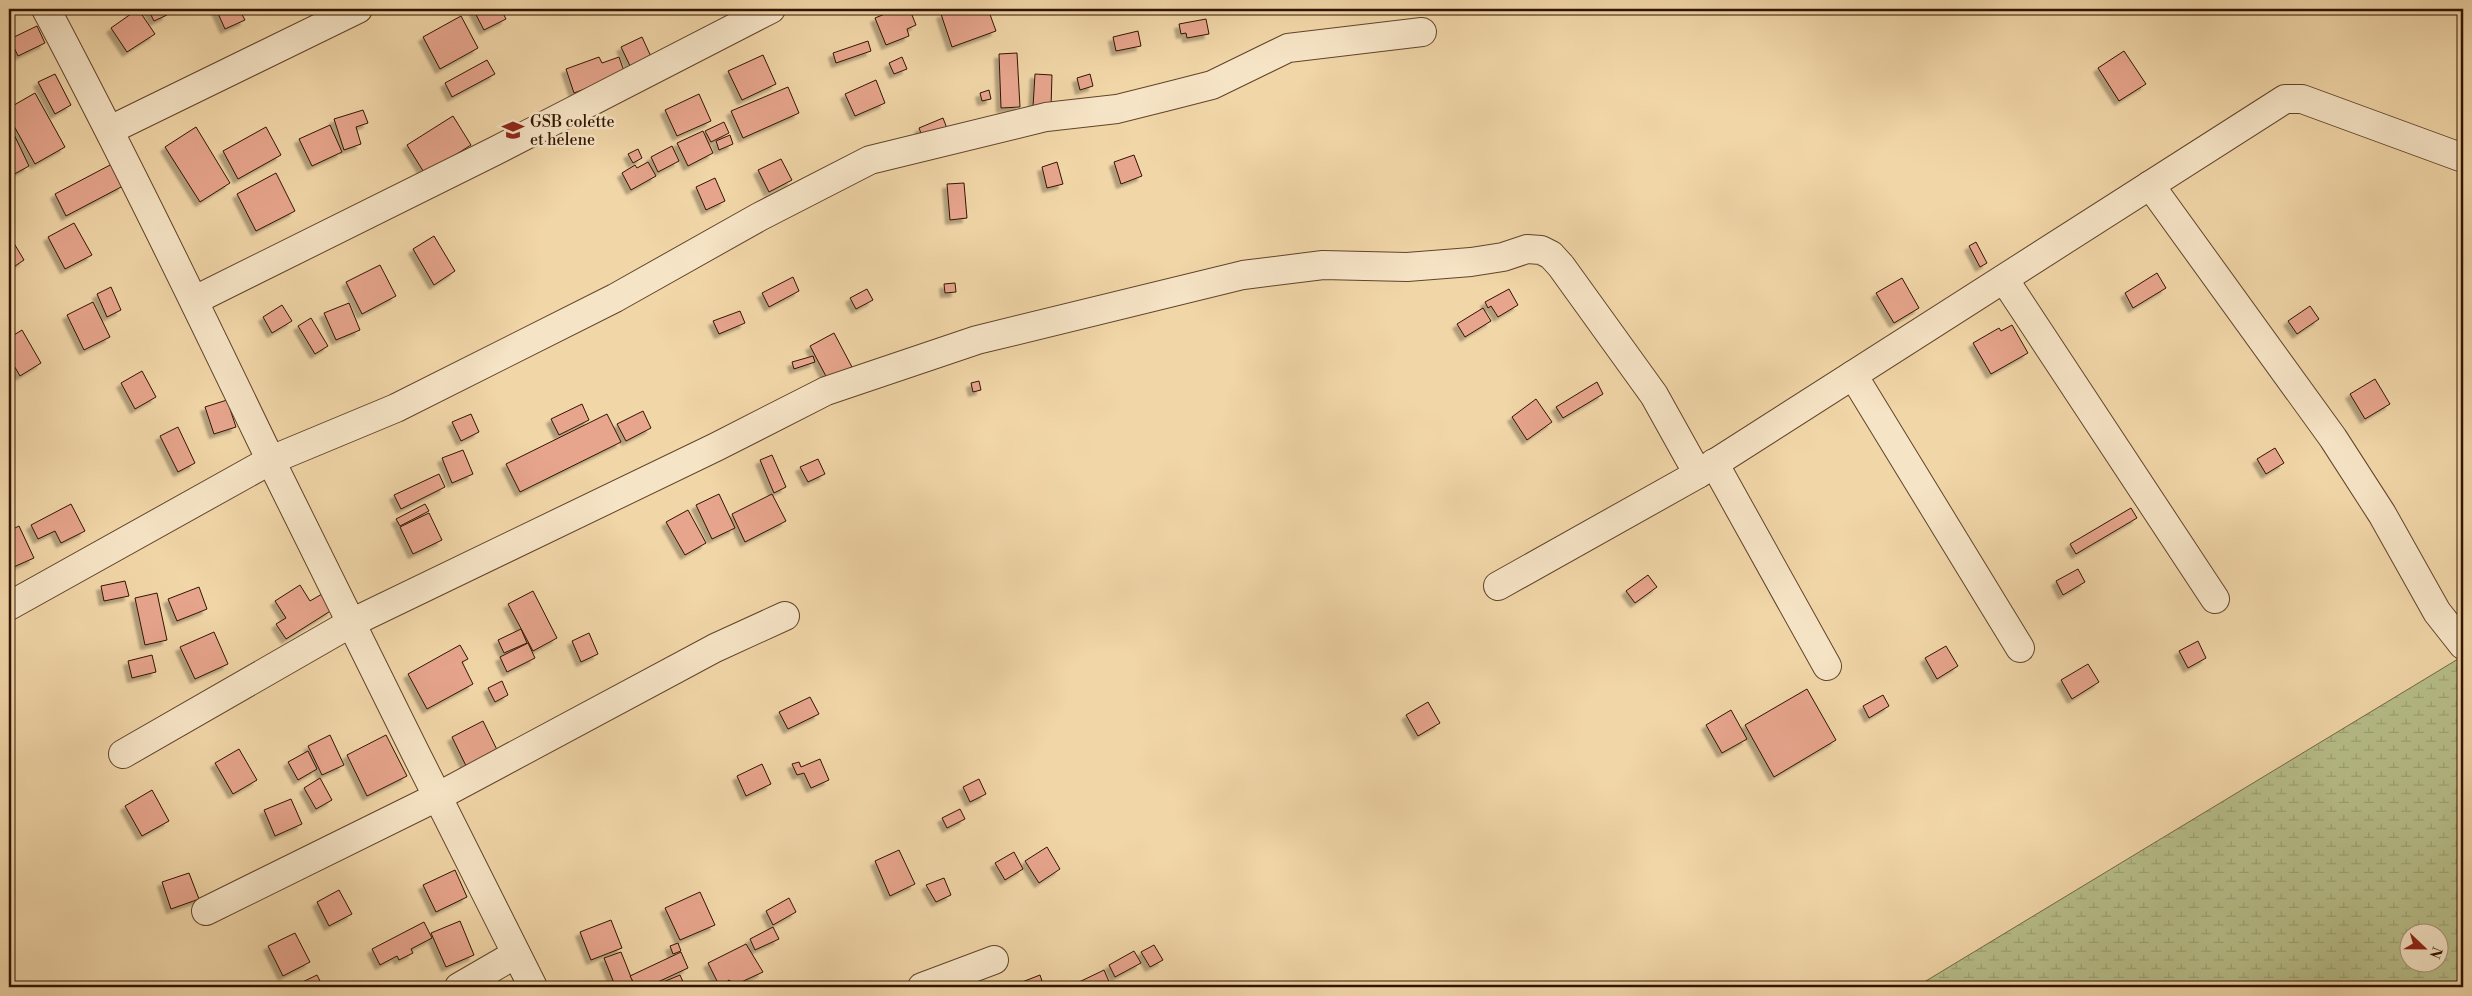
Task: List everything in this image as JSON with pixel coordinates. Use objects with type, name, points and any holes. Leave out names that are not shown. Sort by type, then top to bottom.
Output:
[{"type":"street","points":[[46,9],[110,130],[195,300],[351,623],[533,987]]},
{"type":"street","points":[[110,130],[358,9]]},
{"type":"street","points":[[195,300],[495,151],[771,9]]},
{"type":"street","points":[[9,606],[271,460],[414,400],[615,298],[758,216],[870,160],[1046,117],[1117,109],[1212,85],[1288,48],[1422,32]]},
{"type":"street","points":[[1498,586],[1706,469],[2286,99],[2302,99],[2463,158]]},
{"type":"street","points":[[2150,185],[2333,438],[2382,514],[2437,612],[2463,645]]},
{"type":"street","points":[[123,754],[351,623],[716,447],[826,390],[977,340],[1243,275],[1323,265],[1407,267],[1471,262],[1503,257],[1527,249],[1541,250],[1551,255],[1654,395],[1706,469],[1827,666]]},
{"type":"street","points":[[2004,279],[2215,599]]},
{"type":"street","points":[[1853,375],[2020,648]]},
{"type":"street","points":[[206,911],[438,797],[715,648],[785,616]]},
{"type":"street","points":[[459,987],[516,954]]},
{"type":"street","points":[[922,987],[994,960]]},
{"type":"green space","points":[[2463,656],[2463,987],[1916,987]]},
{"type":"building","points":[[138,9],[155,34],[127,52],[111,28]]},
{"type":"building","points":[[148,9],[165,9],[167,15],[154,21]]},
{"type":"building","points":[[216,9],[239,9],[245,20],[225,29]]},
{"type":"building","points":[[473,9],[501,9],[506,19],[484,30]]},
{"type":"building","points":[[897,9],[901,14],[910,10],[916,25],[907,29],[909,36],[886,45],[875,18]]},
{"type":"building","points":[[956,9],[988,9],[996,31],[952,47],[941,14]]},
{"type":"building","points":[[461,16],[478,48],[440,69],[423,37]]},
{"type":"building","points":[[1206,19],[1209,34],[1187,38],[1186,33],[1181,34],[1179,24]]},
{"type":"building","points":[[37,26],[45,43],[18,56],[10,39]]},
{"type":"building","points":[[1138,31],[1141,46],[1116,51],[1113,37]]},
{"type":"building","points":[[642,37],[653,61],[632,70],[621,47]]},
{"type":"building","points":[[868,41],[871,51],[836,63],[833,53]]},
{"type":"building","points":[[2124,51],[2146,84],[2119,101],[2098,68]]},
{"type":"building","points":[[1017,53],[1020,107],[1001,108],[999,54]]},
{"type":"building","points":[[763,55],[776,84],[742,100],[728,71]]},
{"type":"building","points":[[599,57],[602,63],[619,57],[625,74],[574,93],[566,69]]},
{"type":"building","points":[[902,57],[907,69],[894,74],[889,63]]},
{"type":"building","points":[[487,60],[495,74],[452,97],[445,83]]},
{"type":"building","points":[[55,74],[71,105],[55,114],[38,82]]},
{"type":"building","points":[[1035,74],[1052,75],[1051,108],[1033,107]]},
{"type":"building","points":[[1090,74],[1093,86],[1080,90],[1077,78]]},
{"type":"building","points":[[876,80],[885,103],[855,116],[845,94]]},
{"type":"building","points":[[788,87],[799,113],[743,138],[731,111]]},
{"type":"building","points":[[989,90],[991,99],[982,101],[980,93]]},
{"type":"building","points":[[35,93],[65,147],[35,164],[9,117],[9,108]]},
{"type":"building","points":[[699,94],[711,121],[677,136],[665,110]]},
{"type":"building","points":[[363,110],[368,123],[356,127],[361,144],[344,150],[334,119]]},
{"type":"building","points":[[453,116],[471,145],[425,174],[407,145]]},
{"type":"building","points":[[943,118],[948,131],[924,141],[919,128]]},
{"type":"building","points":[[724,122],[729,133],[711,142],[705,131]]},
{"type":"building","points":[[9,124],[29,166],[9,177]]},
{"type":"building","points":[[330,125],[342,152],[312,166],[299,139]]},
{"type":"building","points":[[196,127],[230,183],[200,202],[165,147]]},
{"type":"building","points":[[266,127],[281,155],[238,179],[223,151]]},
{"type":"building","points":[[703,131],[713,153],[688,166],[677,143]]},
{"type":"building","points":[[730,135],[733,144],[719,150],[716,141]]},
{"type":"building","points":[[672,146],[679,161],[658,172],[651,157]]},
{"type":"building","points":[[638,149],[642,158],[633,163],[628,154]]},
{"type":"building","points":[[1134,155],[1142,176],[1121,184],[1114,162]]},
{"type":"building","points":[[781,159],[792,180],[769,192],[758,170]]},
{"type":"building","points":[[648,162],[656,176],[631,190],[622,173],[635,165],[637,168]]},
{"type":"building","points":[[1057,162],[1063,184],[1047,188],[1042,167]]},
{"type":"building","points":[[112,164],[123,186],[66,216],[55,194]]},
{"type":"building","points":[[276,173],[295,211],[256,231],[237,194]]},
{"type":"building","points":[[715,178],[725,201],[706,210],[696,187]]},
{"type":"building","points":[[964,183],[967,218],[950,220],[947,184]]},
{"type":"building","points":[[74,223],[92,255],[65,269],[48,237]]},
{"type":"building","points":[[9,235],[24,260],[9,270]]},
{"type":"building","points":[[434,236],[455,271],[434,285],[413,249]]},
{"type":"building","points":[[1976,242],[1987,263],[1980,267],[1969,246]]},
{"type":"building","points":[[380,265],[396,296],[362,314],[346,282]]},
{"type":"building","points":[[2157,273],[2166,288],[2133,308],[2125,293]]},
{"type":"building","points":[[793,277],[799,291],[769,307],[762,293]]},
{"type":"building","points":[[1902,278],[1919,308],[1894,323],[1876,293]]},
{"type":"building","points":[[955,283],[956,292],[945,293],[944,284]]},
{"type":"building","points":[[111,287],[121,310],[107,317],[97,294]]},
{"type":"building","points":[[867,289],[873,300],[856,309],[850,298]]},
{"type":"building","points":[[1509,289],[1518,305],[1498,317],[1491,306],[1488,308],[1485,302]]},
{"type":"building","points":[[93,302],[110,337],[84,350],[67,315]]},
{"type":"building","points":[[349,303],[360,330],[336,340],[324,313]]},
{"type":"building","points":[[282,305],[292,321],[272,333],[263,317]]},
{"type":"building","points":[[2310,306],[2319,319],[2297,334],[2288,321]]},
{"type":"building","points":[[1483,308],[1491,321],[1465,337],[1457,324]]},
{"type":"building","points":[[740,311],[745,323],[719,334],[713,321]]},
{"type":"building","points":[[311,318],[328,346],[315,354],[298,326]]},
{"type":"building","points":[[2012,325],[2028,353],[1991,374],[1973,343],[1999,328],[2001,331]]},
{"type":"building","points":[[22,330],[41,363],[20,376],[9,357],[9,338]]},
{"type":"building","points":[[834,333],[852,367],[828,380],[810,346]]},
{"type":"building","points":[[813,356],[815,362],[794,369],[792,362]]},
{"type":"building","points":[[142,371],[156,397],[135,409],[121,383]]},
{"type":"building","points":[[2375,379],[2390,404],[2365,419],[2350,394]]},
{"type":"building","points":[[979,381],[981,390],[973,392],[971,383]]},
{"type":"building","points":[[1597,382],[1603,394],[1563,418],[1556,407]]},
{"type":"building","points":[[1536,399],[1552,422],[1527,440],[1512,417]]},
{"type":"building","points":[[227,400],[236,427],[214,434],[205,407]]},
{"type":"building","points":[[582,404],[589,420],[559,435],[551,419]]},
{"type":"building","points":[[643,411],[651,428],[626,441],[617,424]]},
{"type":"building","points":[[471,414],[479,432],[461,441],[452,422]]},
{"type":"building","points":[[607,414],[621,442],[520,492],[506,464]]},
{"type":"building","points":[[178,427],[195,463],[178,472],[160,436]]},
{"type":"building","points":[[2275,448],[2284,463],[2266,474],[2257,459]]},
{"type":"building","points":[[463,450],[473,474],[452,483],[442,458]]},
{"type":"building","points":[[772,455],[786,487],[774,493],[760,460]]},
{"type":"building","points":[[818,459],[825,474],[808,482],[800,467]]},
{"type":"building","points":[[439,474],[445,487],[401,509],[394,495]]},
{"type":"building","points":[[719,494],[735,528],[712,539],[696,505]]},
{"type":"building","points":[[772,494],[786,521],[745,542],[732,514]]},
{"type":"building","points":[[71,504],[85,531],[61,543],[55,531],[38,539],[31,525]]},
{"type":"building","points":[[425,504],[429,511],[400,526],[396,519]]},
{"type":"building","points":[[2131,508],[2137,518],[2076,554],[2070,544]]},
{"type":"building","points":[[688,510],[706,543],[685,555],[666,522]]},
{"type":"building","points":[[429,513],[442,540],[413,554],[400,527]]},
{"type":"building","points":[[19,526],[34,558],[9,569],[9,531]]},
{"type":"building","points":[[2078,569],[2085,582],[2063,595],[2056,581]]},
{"type":"building","points":[[1648,575],[1657,587],[1635,603],[1626,591]]},
{"type":"building","points":[[125,581],[129,596],[104,601],[101,586]]},
{"type":"building","points":[[300,585],[310,601],[322,594],[332,610],[286,639],[276,624],[286,618],[275,601]]},
{"type":"building","points":[[199,587],[207,609],[177,621],[168,599]]},
{"type":"building","points":[[533,591],[557,638],[533,651],[508,604]]},
{"type":"building","points":[[157,593],[167,640],[145,645],[135,598]]},
{"type":"building","points":[[521,629],[527,643],[504,653],[498,640]]},
{"type":"building","points":[[214,632],[228,664],[195,679],[180,647]]},
{"type":"building","points":[[589,633],[598,654],[581,662],[572,641]]},
{"type":"building","points":[[2198,641],[2206,658],[2188,668],[2179,651]]},
{"type":"building","points":[[528,643],[535,658],[507,672],[500,657]]},
{"type":"building","points":[[460,645],[468,659],[462,662],[473,684],[427,709],[408,674]]},
{"type":"building","points":[[1946,646],[1958,666],[1937,679],[1925,658]]},
{"type":"building","points":[[152,655],[156,672],[132,678],[128,661]]},
{"type":"building","points":[[2088,664],[2099,682],[2072,699],[2061,680]]},
{"type":"building","points":[[502,681],[508,695],[495,702],[488,688]]},
{"type":"building","points":[[1807,689],[1836,740],[1774,777],[1745,725]]},
{"type":"building","points":[[1883,695],[1889,706],[1869,718],[1863,706]]},
{"type":"building","points":[[810,697],[819,714],[788,729],[779,712]]},
{"type":"building","points":[[1428,702],[1440,723],[1418,736],[1406,715]]},
{"type":"building","points":[[1731,710],[1747,739],[1722,753],[1706,725]]},
{"type":"building","points":[[483,721],[501,758],[470,774],[452,737]]},
{"type":"building","points":[[330,735],[344,765],[322,775],[308,746]]},
{"type":"building","points":[[386,735],[407,776],[367,796],[347,755]]},
{"type":"building","points":[[239,749],[257,780],[233,794],[215,763]]},
{"type":"building","points":[[308,751],[317,769],[298,780],[288,762]]},
{"type":"building","points":[[820,759],[829,780],[811,788],[804,773],[797,775],[792,764],[799,762],[801,767]]},
{"type":"building","points":[[762,764],[771,784],[746,796],[737,776]]},
{"type":"building","points":[[320,778],[332,800],[316,809],[304,788]]},
{"type":"building","points":[[979,779],[986,794],[970,802],[963,787]]},
{"type":"building","points":[[152,790],[169,821],[142,836],[125,806]]},
{"type":"building","points":[[291,799],[302,824],[275,836],[264,810]]},
{"type":"building","points":[[960,809],[965,819],[947,828],[942,818]]},
{"type":"building","points":[[1047,847],[1060,869],[1039,883],[1025,861]]},
{"type":"building","points":[[899,850],[915,884],[890,896],[875,861]]},
{"type":"building","points":[[1014,852],[1023,869],[1005,880],[995,863]]},
{"type":"building","points":[[455,870],[467,897],[436,912],[423,885]]},
{"type":"building","points":[[189,873],[199,899],[171,909],[162,882]]},
{"type":"building","points":[[944,878],[951,895],[936,902],[926,885]]},
{"type":"building","points":[[339,890],[352,914],[329,926],[317,902]]},
{"type":"building","points":[[700,892],[715,925],[680,940],[665,908]]},
{"type":"building","points":[[789,898],[796,912],[773,925],[766,911]]},
{"type":"building","points":[[611,920],[622,948],[591,960],[580,932]]},
{"type":"building","points":[[460,921],[474,955],[446,967],[431,933]]},
{"type":"building","points":[[424,922],[432,938],[411,949],[413,953],[399,960],[397,956],[380,965],[372,949]]},
{"type":"building","points":[[773,927],[779,939],[755,950],[750,939]]},
{"type":"building","points":[[295,933],[310,962],[283,976],[268,946]]},
{"type":"building","points":[[678,943],[681,951],[673,954],[670,946]]},
{"type":"building","points":[[746,944],[763,972],[737,984],[728,980],[731,987],[720,987],[708,963]]},
{"type":"building","points":[[1154,945],[1163,960],[1150,967],[1141,952]]},
{"type":"building","points":[[1134,951],[1141,963],[1115,977],[1109,965]]},
{"type":"building","points":[[621,952],[633,982],[619,987],[617,982],[614,983],[604,958]]},
{"type":"building","points":[[681,952],[688,968],[647,987],[636,987],[630,976]]},
{"type":"building","points":[[1104,970],[1110,984],[1104,987],[1077,987],[1077,983]]},
{"type":"building","points":[[317,975],[323,987],[292,987]]},
{"type":"building","points":[[680,975],[685,986],[651,987]]},
{"type":"building","points":[[1040,975],[1044,987],[1018,987],[1017,984]]},
{"type":"place","name":"GSB colette et helene","points":[[513,130]]}]
